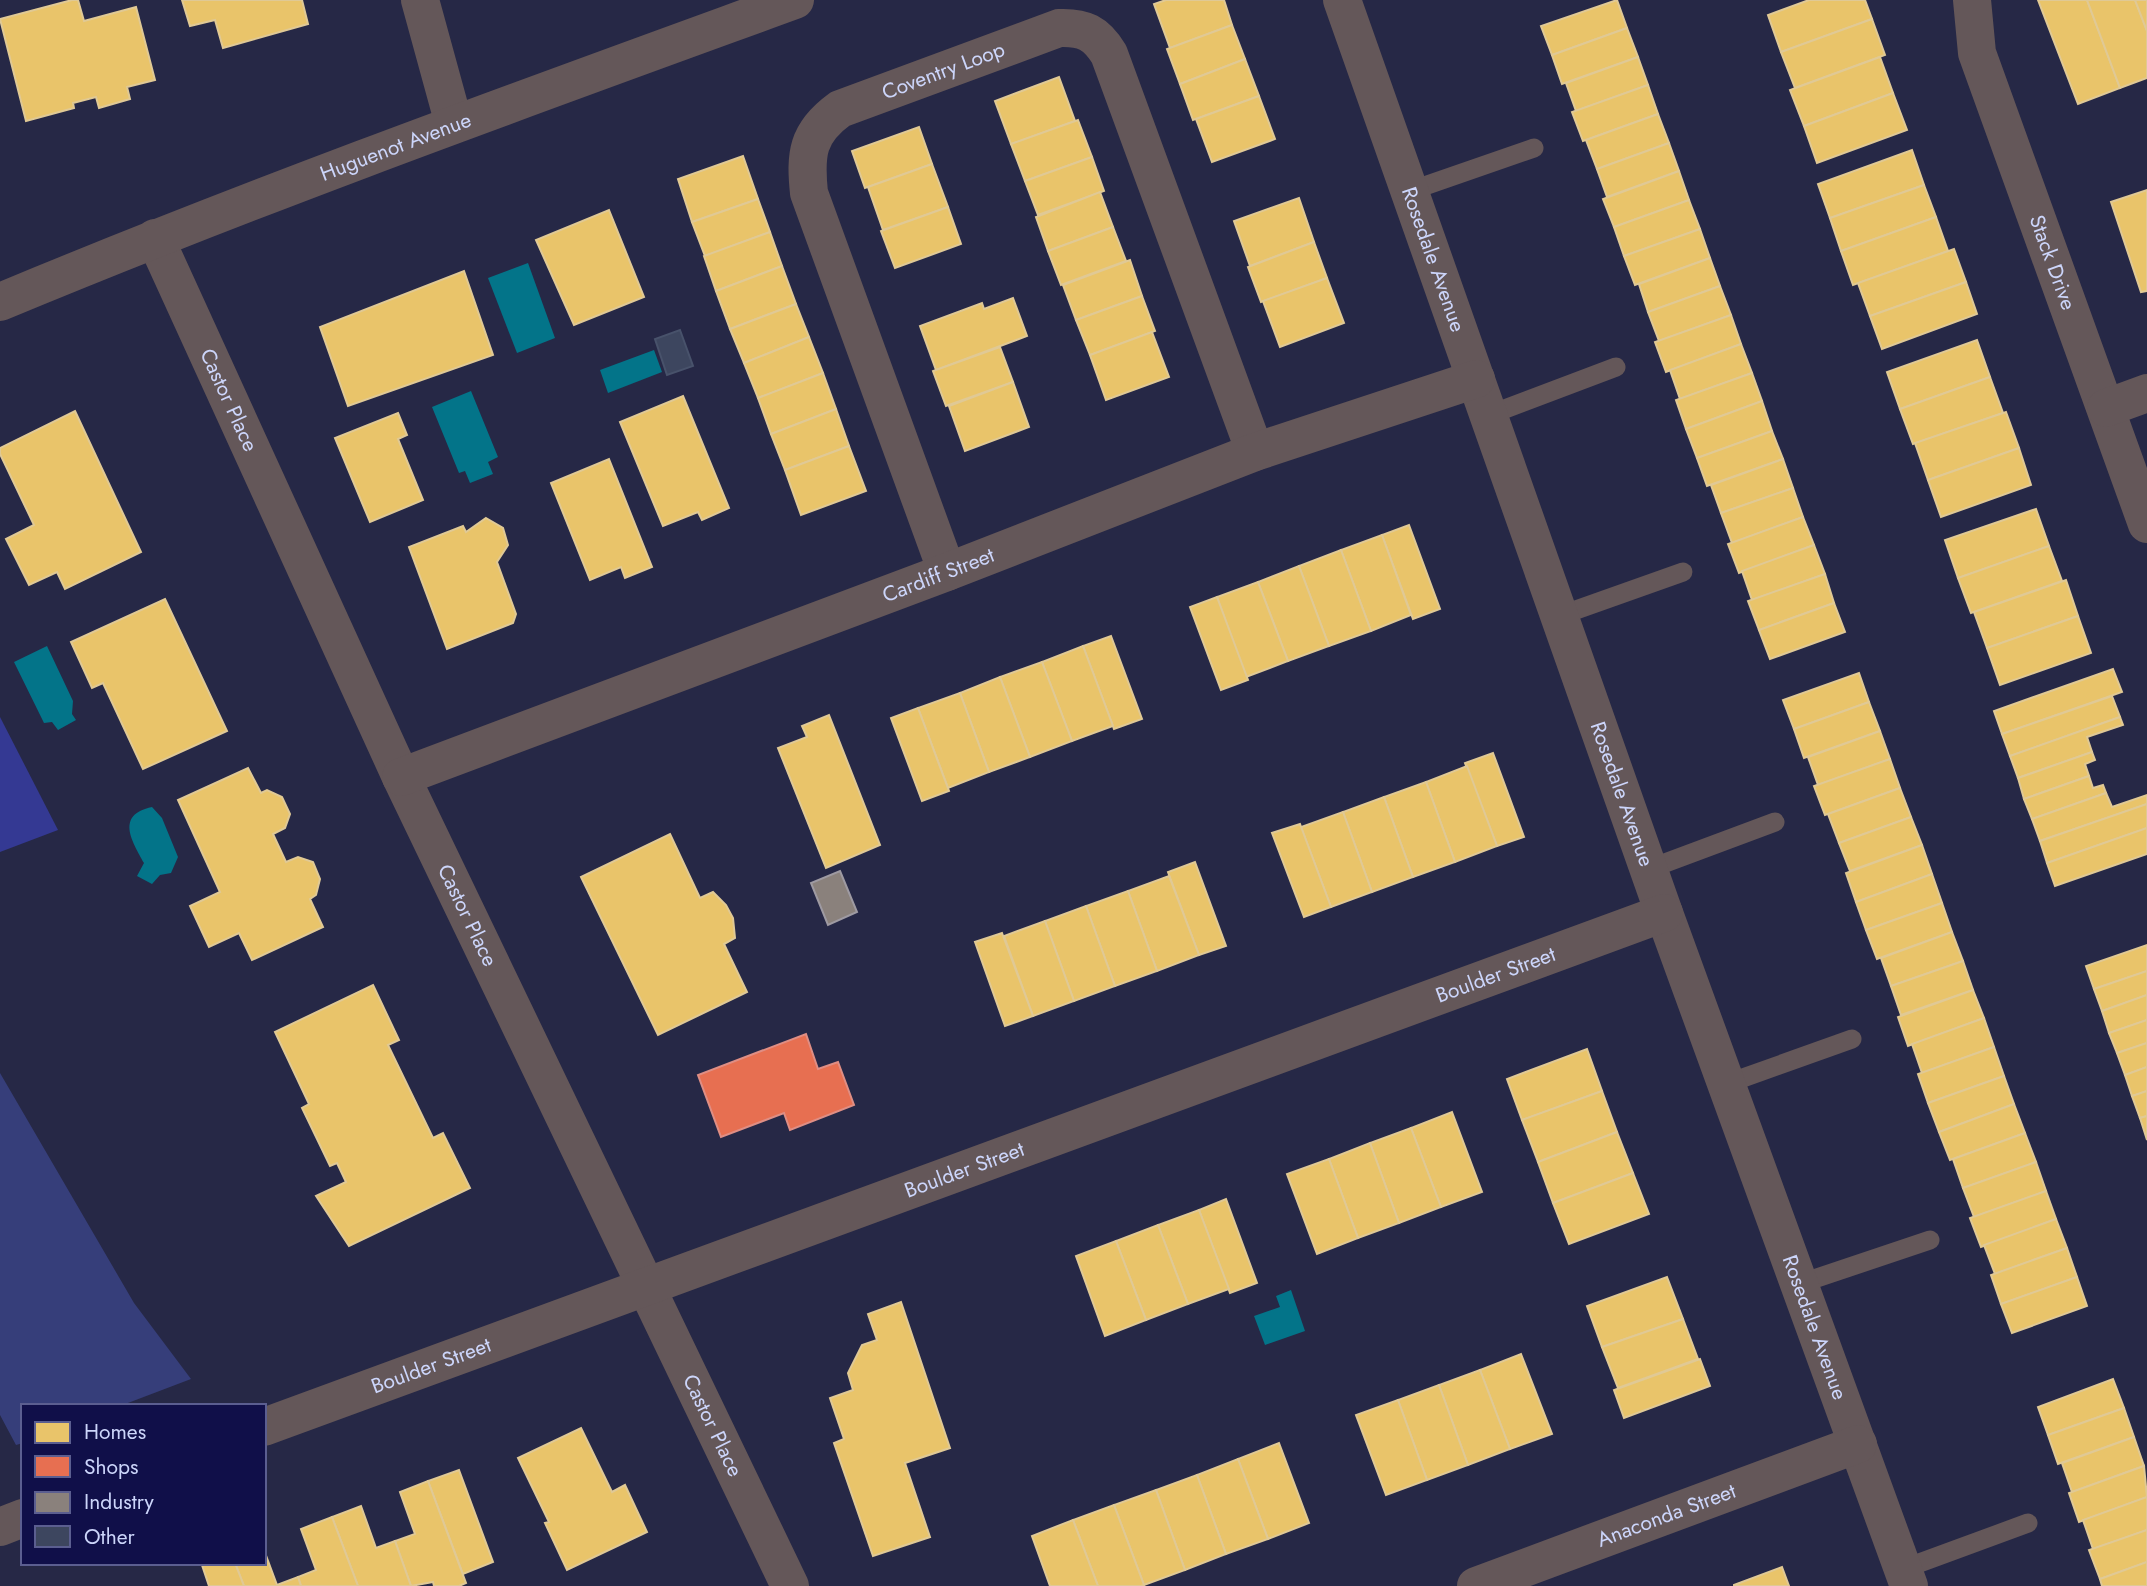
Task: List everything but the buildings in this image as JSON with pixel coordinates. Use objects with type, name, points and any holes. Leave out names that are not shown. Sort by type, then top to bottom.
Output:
[{"type":"street","points":[[420,0],[454,124]]},
{"type":"street","name":"Huguenot Avenue","points":[[0,302],[155,238],[454,124],[795,0]]},
{"type":"street","name":"Rosedale Avenue","points":[[1342,0],[1664,913],[1906,1577]]},
{"type":"street","name":"Stack Drive","points":[[1972,0],[1977,53],[2147,524]]},
{"type":"street","name":"Coventry Loop","points":[[947,572],[809,193],[806,164],[812,139],[822,122],[840,109],[1059,28],[1087,30],[1100,40],[1109,54],[1255,452]]},
{"type":"street","name":"Castor Place","points":[[155,238],[401,777],[648,1284],[790,1586]]},
{"type":"street","name":"Cardiff Street","points":[[401,777],[947,572],[1255,452],[1476,379]]},
{"type":"street","points":[[2106,408],[2147,393]]},
{"type":"street","name":"Boulder Street","points":[[266,1426],[1664,913]]},
{"type":"street","name":"Anaconda Street","points":[[1476,1586],[1858,1444]]},
{"type":"street","points":[[0,1527],[21,1519]]},
{"type":"lane","points":[[1410,191],[1534,148]]},
{"type":"lane","points":[[1489,415],[1616,367]]},
{"type":"lane","points":[[1559,616],[1683,572]]},
{"type":"lane","points":[[1649,869],[1775,822]]},
{"type":"lane","points":[[1726,1084],[1852,1039]]},
{"type":"lane","points":[[1799,1284],[1930,1240]]},
{"type":"lane","points":[[1906,1577],[2028,1523]]},
{"type":"shaded area","points":[[528,263],[555,338],[517,353],[488,278]]},
{"type":"shaded area","points":[[654,350],[662,372],[608,393],[600,370]]},
{"type":"shaded area","points":[[471,391],[498,457],[488,462],[493,474],[470,483],[465,471],[459,473],[432,407]]},
{"type":"shaded area","points":[[47,646],[73,701],[72,714],[76,720],[58,730],[52,722],[44,723],[14,662]]},
{"type":"shaded area","points":[[0,717],[58,830],[0,852]]},
{"type":"shaded area","points":[[152,807],[162,818],[178,857],[171,873],[160,875],[152,884],[137,876],[144,863],[132,838],[130,822],[133,816]]},
{"type":"shaded area","points":[[0,1073],[134,1303],[191,1379],[125,1404],[21,1404],[21,1444],[16,1445],[0,1415]]},
{"type":"shaded area","points":[[1291,1290],[1305,1331],[1265,1345],[1254,1316],[1280,1307],[1276,1296]]}]
